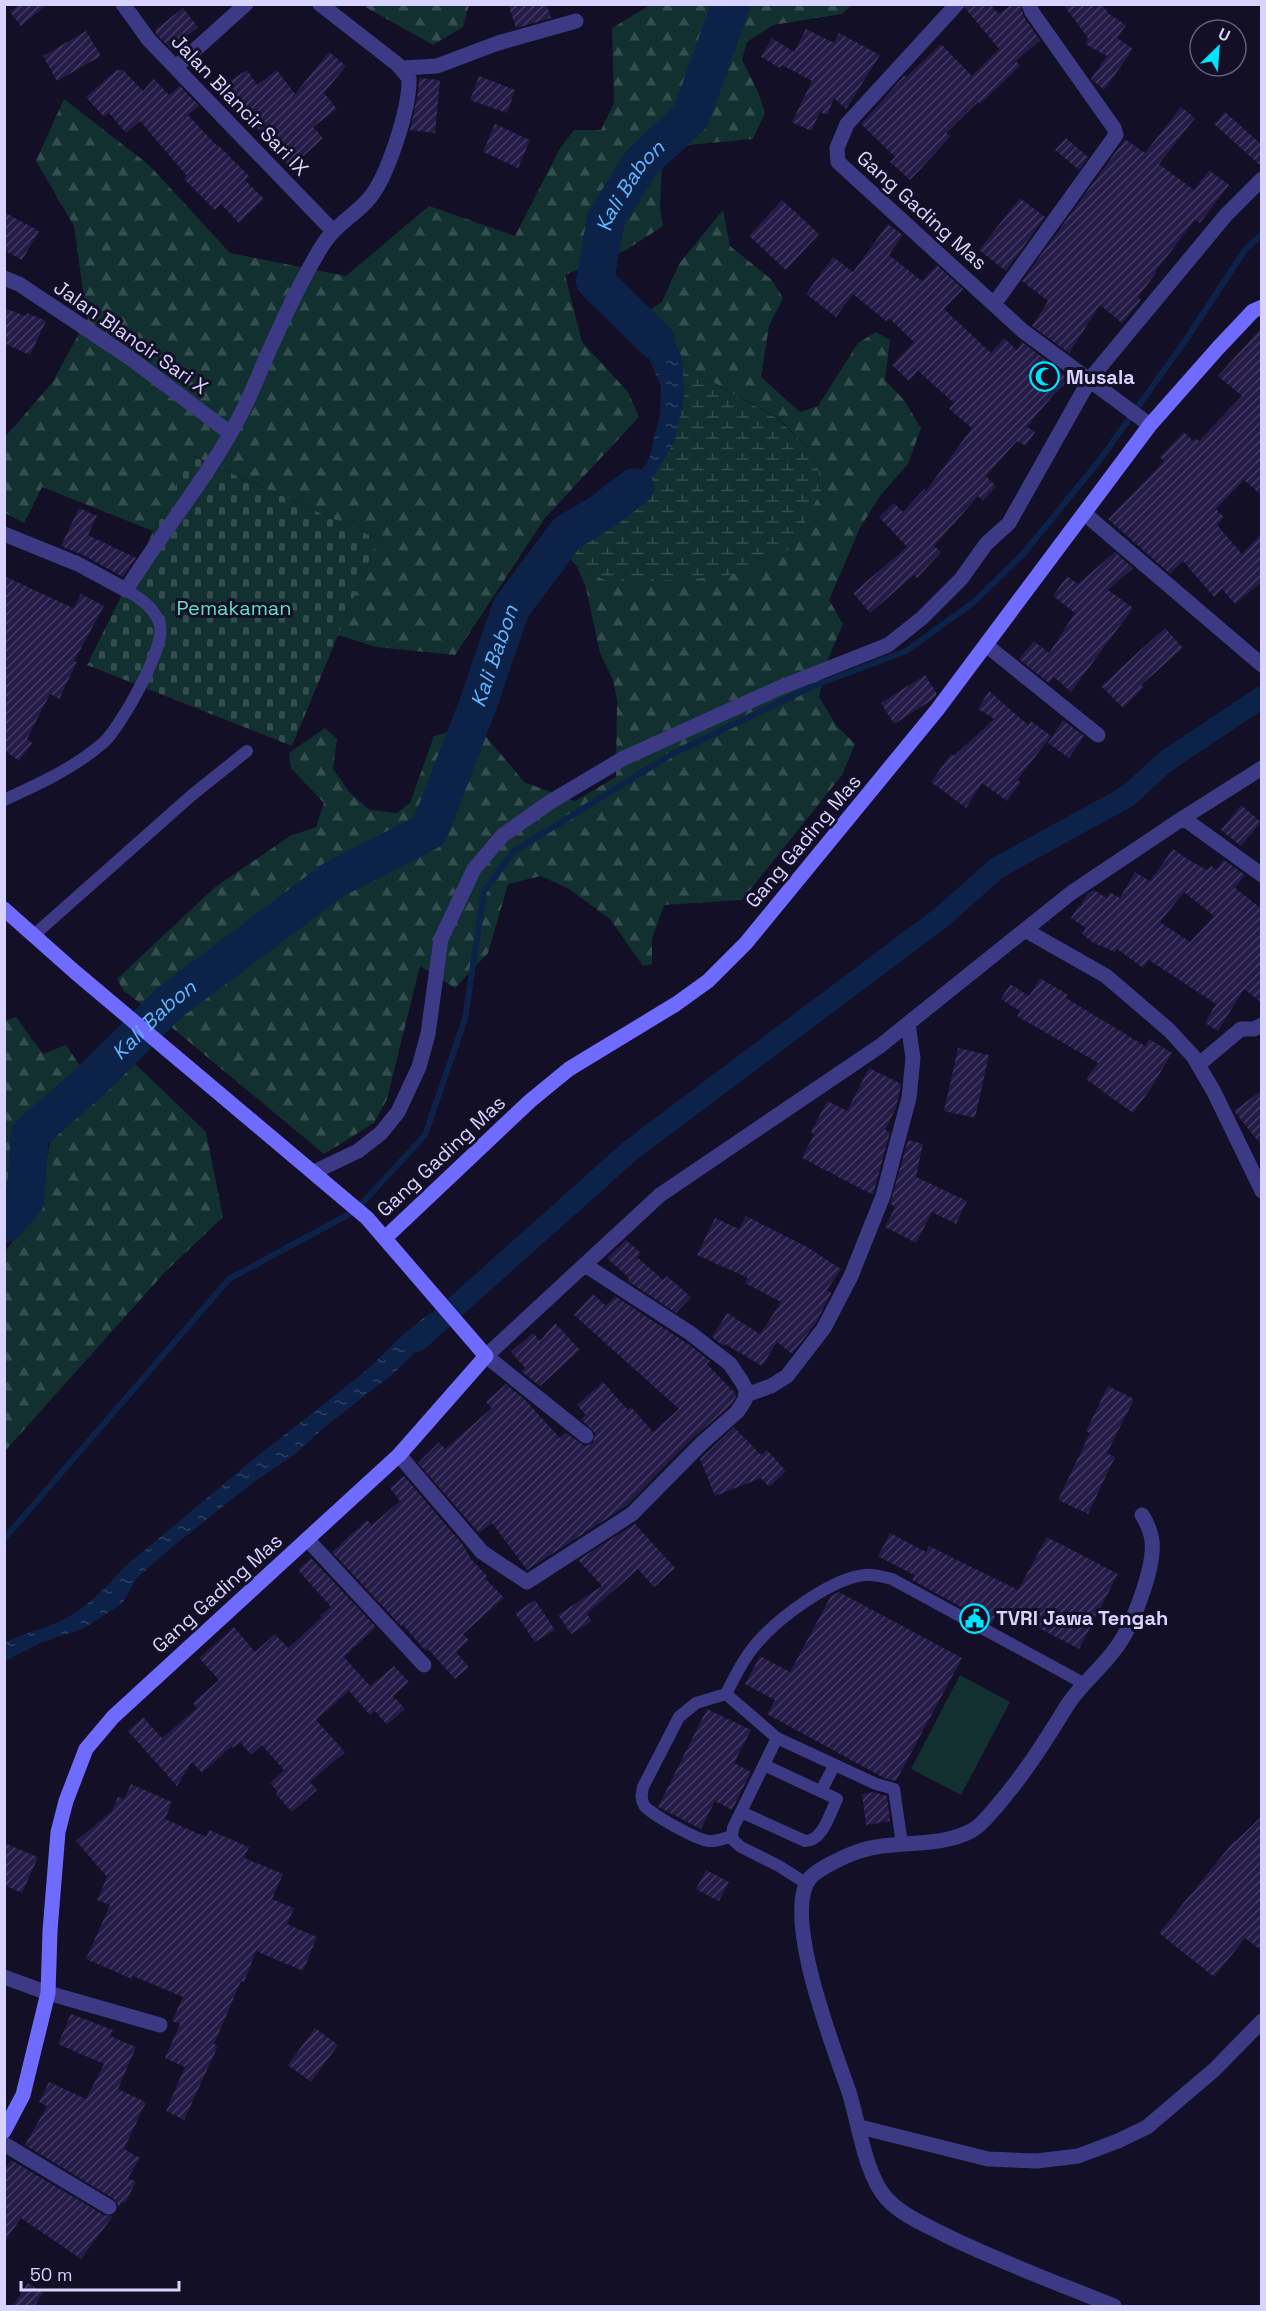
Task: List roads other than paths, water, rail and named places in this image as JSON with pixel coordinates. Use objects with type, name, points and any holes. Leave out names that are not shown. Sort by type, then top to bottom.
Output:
[{"type":"main road","name":"Gang Gading Mas","points":[[4,2130],[23,2095],[48,1993],[50,1931],[58,1832],[66,1801],[86,1749],[113,1717],[399,1455],[486,1356],[385,1238],[530,1101],[569,1069],[676,1004],[708,981],[746,943],[924,727],[1150,425],[1218,348],[1257,309],[1262,296]]},
{"type":"main road","points":[[4,909],[75,972],[331,1186],[367,1218],[385,1238]]},
{"type":"street","name":"Jalan Blancir Sari IX","points":[[123,4],[149,40],[333,231]]},
{"type":"street","points":[[176,67],[246,4]]},
{"type":"street","points":[[4,534],[78,564],[126,590],[191,495],[244,409],[302,284],[333,231],[361,207],[378,188],[390,157],[408,94],[409,78],[402,68],[320,4]]},
{"type":"street","name":"Gang Gading Mas","points":[[957,4],[846,124],[837,148],[837,159],[1023,331],[1150,425]]},
{"type":"street","name":"Gang Gading Mas","points":[[994,304],[1116,135],[1114,128],[1032,12],[1029,4]]},
{"type":"street","points":[[402,68],[437,66],[498,43],[576,21]]},
{"type":"street","points":[[314,1172],[358,1151],[381,1133],[398,1112],[418,1067],[428,1034],[441,939],[474,869],[503,835],[550,802],[624,758],[779,688],[888,645],[922,618],[953,587],[986,544],[1009,523],[1094,382],[1226,215],[1262,179]]},
{"type":"street","name":"Jalan Blancir Sari X","points":[[4,278],[19,284],[129,358],[230,433]]},
{"type":"street","points":[[1085,514],[1261,664]]},
{"type":"street","points":[[986,645],[1098,735]]},
{"type":"street","points":[[586,1436],[486,1356],[660,1195],[844,1071],[908,1024],[1071,893],[1262,768]]},
{"type":"street","points":[[1183,818],[1262,875]]},
{"type":"street","points":[[1026,930],[1106,976],[1169,1030],[1198,1065],[1214,1092],[1262,1191]]},
{"type":"street","points":[[746,1395],[771,1386],[787,1376],[824,1328],[852,1276],[883,1196],[909,1098],[913,1058],[908,1024]]},
{"type":"street","points":[[1198,1065],[1241,1029],[1254,1029],[1262,1025]]},
{"type":"street","points":[[399,1455],[482,1552],[526,1582],[632,1514],[702,1443],[737,1412],[746,1395],[742,1382],[730,1364],[690,1333],[585,1265]]},
{"type":"street","points":[[1114,2307],[966,2245],[916,2220],[887,2199],[875,2180],[860,2127],[830,2044],[811,1979],[803,1921],[804,1894],[807,1884],[810,1877],[822,1868],[848,1855],[867,1849],[929,1843],[974,1830],[1013,1787],[1083,1683],[1117,1648],[1132,1620],[1142,1594],[1153,1550],[1152,1539],[1142,1515]]},
{"type":"street","points":[[307,1539],[424,1665]]},
{"type":"street","points":[[4,1977],[48,1993],[160,2025]]},
{"type":"street","points":[[860,2127],[988,2159],[1037,2161],[1078,2156],[1147,2127],[1214,2070],[1262,2021]]},
{"type":"street","points":[[4,2144],[109,2207]]},
{"type":"lane","points":[[4,800],[75,765],[105,742],[120,723],[155,655],[161,632],[157,618],[148,604],[126,590]]},
{"type":"lane","points":[[34,935],[192,795],[247,751]]},
{"type":"lane","points":[[732,1836],[715,1841],[705,1841],[652,1814],[641,1799],[643,1787],[679,1717],[696,1703],[726,1694],[741,1664],[772,1627],[819,1594],[848,1579],[864,1575],[892,1579],[1083,1683]]},
{"type":"lane","points":[[726,1694],[777,1738],[834,1766],[894,1789],[902,1844]]},
{"type":"lane","points":[[777,1738],[741,1812],[732,1836],[741,1847],[779,1866],[807,1884]]},
{"type":"lane","points":[[741,1812],[805,1841],[812,1841],[819,1837],[837,1799],[764,1765]]},
{"type":"lane","points":[[821,1791],[834,1766]]},
{"type":"water","points":[[624,304],[632,305],[670,336],[682,357],[684,395],[672,446],[644,491],[598,522],[589,515],[622,493],[637,478],[650,456],[660,413],[661,387],[643,344],[615,308]]},
{"type":"water","points":[[431,1312],[446,1330],[422,1346],[394,1373],[327,1425],[294,1455],[255,1481],[172,1547],[136,1579],[122,1604],[82,1629],[43,1642],[5,1661],[5,1643],[62,1620],[85,1606],[123,1568],[255,1458],[367,1370],[406,1332]]},
{"type":"waterway","name":"Kali Babon","points":[[656,341],[595,281],[606,219],[641,163],[691,116],[731,4]]},
{"type":"waterway","points":[[4,1539],[229,1279],[355,1211],[425,1135],[465,1019],[484,891],[514,851],[672,754],[811,687],[906,651],[974,602],[1023,554],[1099,461],[1187,338],[1245,250],[1262,234]]},
{"type":"waterway","name":"Kali Babon","points":[[4,1224],[25,1201],[30,1134],[91,1081],[169,1003],[333,880],[429,831],[477,707],[511,608],[567,533],[602,512],[635,487]]},
{"type":"waterway","points":[[417,1341],[631,1150],[943,916],[997,868],[1128,796],[1165,762],[1262,697]]},
{"type":"place","name":"Musala","points":[[1045,377]]},
{"type":"place","name":"TVRI Jawa Tengah","points":[[975,1618]]},
{"type":"park label","name":"Pemakaman","points":[[234,608]]}]
